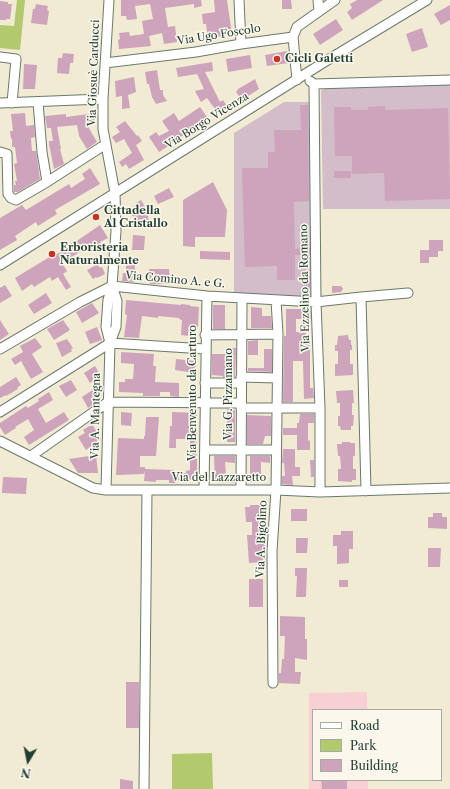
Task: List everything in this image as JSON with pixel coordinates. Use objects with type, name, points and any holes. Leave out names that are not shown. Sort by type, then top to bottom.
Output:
[{"type":"street","name":"Via Giosuè Carducci","points":[[106,0],[105,63],[102,99],[103,128],[115,193]]},
{"type":"street","points":[[239,0],[241,44]]},
{"type":"street","points":[[318,0],[319,11]]},
{"type":"street","points":[[335,0],[297,27],[293,37],[301,78],[314,84],[450,80]]},
{"type":"street","name":"Via Borgo Vicenza","points":[[0,264],[427,0]]},
{"type":"street","name":"Via Ugo Foscolo","points":[[105,63],[196,52],[293,37]]},
{"type":"street","points":[[0,57],[16,59],[12,103]]},
{"type":"street","name":"Via Ezzelino da Romano","points":[[314,84],[316,302],[320,408],[320,492]]},
{"type":"street","points":[[0,103],[102,99]]},
{"type":"street","points":[[38,102],[42,152],[47,182]]},
{"type":"street","points":[[0,152],[7,154],[8,194],[11,198],[16,200],[106,144]]},
{"type":"street","name":"Via A. Mantegna","points":[[106,490],[110,343],[106,327],[108,300],[112,286],[116,231],[115,193]]},
{"type":"street","name":"Via Comino A. e G.","points":[[0,349],[80,302],[112,286],[206,296],[316,302],[408,293]]},
{"type":"street","name":"Via Benvenuto da Carturo","points":[[204,490],[206,296]]},
{"type":"street","points":[[361,297],[366,491]]},
{"type":"street","name":"Via G. Pizzamano","points":[[241,490],[242,298]]},
{"type":"street","name":"Via A. Bigolino","points":[[273,683],[272,551],[276,490],[278,334],[276,300]]},
{"type":"street","points":[[205,335],[278,334]]},
{"type":"street","points":[[0,412],[110,343],[205,349]]},
{"type":"street","points":[[205,383],[277,378]]},
{"type":"street","points":[[31,456],[108,402],[204,402],[277,408],[320,408]]},
{"type":"street","name":"Via del Lazzaretto","points":[[0,442],[93,488],[106,490],[276,490],[320,492],[450,488]]},
{"type":"street","points":[[205,450],[276,450]]},
{"type":"street","points":[[144,789],[146,491]]},
{"type":"shaded area","points":[[450,82],[450,209],[323,209],[321,91],[327,86]]},
{"type":"shaded area","points":[[284,102],[310,102],[314,298],[234,294],[234,133]]},
{"type":"shaded area","points":[[367,692],[367,709],[312,709],[312,781],[368,781],[368,789],[309,789],[309,693]]},
{"type":"green space","points":[[17,0],[25,0],[20,50],[0,48],[0,25],[14,26]]},
{"type":"green space","points":[[212,753],[213,789],[172,789],[172,754]]},
{"type":"building","points":[[121,0],[201,0],[202,6],[194,8],[194,4],[165,8],[168,27],[175,26],[177,42],[164,44],[162,33],[149,36],[151,46],[119,49],[119,33],[129,32],[130,36],[144,34],[142,21],[153,19],[150,4],[135,6],[137,19],[127,20],[126,16],[121,16]]},
{"type":"building","points":[[214,0],[227,0],[232,34],[208,39],[206,24],[203,24],[202,14],[215,12]]},
{"type":"building","points":[[282,0],[291,0],[292,9],[282,9]]},
{"type":"building","points":[[357,0],[383,0],[352,20],[347,12],[352,8],[350,4]]},
{"type":"building","points":[[0,1],[12,4],[10,19],[0,20]]},
{"type":"building","points":[[36,4],[48,6],[47,10],[49,11],[47,25],[31,23],[33,9],[35,9]]},
{"type":"building","points":[[450,5],[450,20],[441,25],[434,14]]},
{"type":"building","points":[[336,19],[343,30],[320,45],[313,34]]},
{"type":"building","points":[[422,28],[428,47],[412,52],[406,34]]},
{"type":"building","name":"Cicli Galetti","points":[[287,51],[289,63],[267,66],[265,55]]},
{"type":"building","points":[[63,53],[74,54],[73,63],[70,63],[69,74],[57,73],[58,58],[62,58]]},
{"type":"building","points":[[250,55],[252,68],[228,72],[226,59]]},
{"type":"building","points":[[212,62],[213,71],[205,72],[220,102],[223,100],[228,108],[220,113],[218,113],[207,98],[201,102],[195,91],[204,89],[197,74],[178,77],[176,68]]},
{"type":"building","points":[[24,64],[37,65],[35,89],[23,89]]},
{"type":"building","points":[[157,70],[160,90],[163,90],[163,95],[167,101],[156,104],[152,97],[149,84],[147,84],[145,72]]},
{"type":"building","points":[[134,77],[136,92],[128,95],[130,108],[122,109],[122,96],[116,97],[115,81]]},
{"type":"building","points":[[255,79],[259,89],[242,100],[236,92],[238,89]]},
{"type":"building","points":[[300,105],[308,105],[309,201],[294,202],[295,249],[310,248],[310,254],[295,255],[295,280],[277,280],[277,266],[245,267],[242,168],[268,168],[268,152],[275,152],[274,130],[301,130]]},
{"type":"building","points":[[385,106],[385,110],[448,108],[450,199],[385,201],[384,173],[352,174],[352,156],[335,156],[334,107],[351,107],[351,110],[368,110],[368,107]]},
{"type":"building","points":[[200,107],[209,120],[169,144],[170,145],[159,152],[149,137],[156,132],[159,136],[169,131],[162,121],[174,113],[179,121]]},
{"type":"building","points":[[25,113],[26,126],[34,125],[35,137],[31,138],[32,151],[36,151],[40,179],[18,192],[14,192],[14,185],[16,185],[15,181],[17,181],[14,164],[17,163],[15,147],[12,147],[10,131],[13,131],[11,114]]},
{"type":"building","points":[[66,114],[66,117],[89,114],[89,116],[94,115],[95,122],[86,123],[97,142],[87,149],[79,136],[77,125],[57,127],[64,164],[54,169],[49,144],[49,141],[53,141],[51,128],[47,128],[45,116]]},
{"type":"building","points":[[125,121],[142,141],[136,145],[144,160],[129,169],[126,164],[122,167],[119,162],[132,153],[124,139],[116,143],[112,137],[120,132],[116,127]]},
{"type":"building","points":[[90,168],[100,184],[55,210],[57,214],[38,226],[36,222],[15,236],[17,240],[0,250],[0,218],[22,205],[26,210],[69,184],[71,188],[85,179],[82,174]]},
{"type":"building","points":[[334,171],[351,171],[351,178],[334,178]]},
{"type":"building","points":[[213,182],[227,210],[225,237],[195,237],[195,247],[183,246],[183,200]]},
{"type":"building","points":[[169,188],[174,197],[158,204],[154,196]]},
{"type":"building","points":[[141,200],[147,210],[149,222],[137,221],[138,217],[132,216],[132,210],[135,204]]},
{"type":"building","points":[[100,225],[108,238],[100,242],[104,248],[99,251],[94,243],[62,263],[67,271],[63,274],[71,287],[66,290],[58,277],[52,281],[50,277],[34,287],[32,284],[22,291],[15,278],[56,253],[57,254],[69,247],[68,245],[73,242],[74,243]]},
{"type":"building","points":[[133,235],[145,236],[144,250],[132,250]]},
{"type":"building","points":[[429,240],[443,240],[443,251],[438,251],[438,257],[429,257],[429,263],[420,263],[420,250],[429,250]]},
{"type":"building","points":[[200,251],[230,252],[230,260],[200,259]]},
{"type":"building","points":[[98,264],[100,268],[102,267],[105,274],[93,279],[87,270]]},
{"type":"building","points":[[126,265],[135,265],[134,282],[122,281],[123,273],[126,273]]},
{"type":"building","points":[[149,269],[169,269],[170,280],[168,280],[168,284],[150,284]]},
{"type":"building","points":[[304,275],[310,275],[310,296],[304,295]]},
{"type":"building","points":[[5,285],[12,296],[0,303],[0,288]]},
{"type":"building","points":[[332,286],[341,286],[343,289],[341,292],[332,293]]},
{"type":"building","points":[[46,293],[52,303],[34,314],[28,305]]},
{"type":"building","points":[[126,300],[181,304],[199,307],[198,327],[189,326],[188,336],[181,335],[182,320],[179,318],[142,316],[139,338],[124,337],[127,315],[125,314]]},
{"type":"building","points":[[92,303],[99,313],[82,323],[76,312]]},
{"type":"building","points":[[213,305],[225,305],[225,329],[213,329]]},
{"type":"building","points":[[251,307],[262,308],[262,316],[271,316],[272,328],[251,328]]},
{"type":"building","points":[[304,307],[310,308],[311,319],[296,319],[296,332],[306,333],[306,336],[310,337],[310,388],[313,388],[314,398],[304,399],[303,361],[293,361],[293,402],[283,402],[286,309],[304,309]]},
{"type":"building","points":[[0,320],[9,334],[0,340]]},
{"type":"building","points":[[63,320],[70,330],[54,340],[47,329]]},
{"type":"building","points":[[97,327],[102,340],[90,344],[85,332]]},
{"type":"building","points":[[348,335],[352,345],[352,350],[350,350],[350,364],[353,364],[353,375],[335,376],[335,364],[338,364],[338,351],[335,351],[335,345],[337,345],[338,336]]},
{"type":"building","points":[[35,338],[42,347],[32,354],[43,372],[31,379],[21,361],[15,365],[11,359],[23,352],[20,346]]},
{"type":"building","points":[[67,339],[73,348],[71,349],[72,351],[62,357],[56,343]]},
{"type":"building","points":[[258,340],[258,355],[248,355],[248,341]]},
{"type":"building","points":[[227,348],[236,348],[235,377],[212,375],[212,354],[226,354]]},
{"type":"building","points":[[264,349],[272,349],[272,372],[248,371],[248,368],[264,368]]},
{"type":"building","points":[[121,352],[154,354],[153,366],[156,366],[155,382],[179,383],[179,397],[170,396],[170,392],[160,392],[160,396],[143,396],[143,393],[119,392],[119,382],[125,382],[125,379],[133,379],[134,364],[121,363]]},
{"type":"building","points":[[176,359],[196,361],[195,373],[175,370]]},
{"type":"building","points":[[95,366],[101,376],[90,383],[84,373]]},
{"type":"building","points":[[16,377],[21,385],[17,388],[18,389],[0,398],[0,387]]},
{"type":"building","points":[[71,380],[77,390],[66,397],[59,386]]},
{"type":"building","points":[[94,389],[100,400],[88,408],[82,397]]},
{"type":"building","points":[[353,390],[353,426],[351,426],[351,430],[341,430],[340,426],[338,426],[340,403],[337,403],[336,391]]},
{"type":"building","points":[[49,392],[53,400],[38,409],[46,423],[64,412],[69,420],[29,445],[24,437],[34,430],[28,419],[5,435],[0,427],[0,423],[26,406],[28,408]]},
{"type":"building","points":[[227,409],[235,410],[235,442],[227,442]]},
{"type":"building","points":[[121,412],[132,413],[131,426],[121,425]]},
{"type":"building","points":[[172,412],[197,413],[197,480],[176,480],[176,483],[169,483],[169,480],[156,480],[156,482],[144,481],[145,471],[144,474],[116,475],[118,438],[144,439],[146,417],[159,417],[156,456],[140,456],[140,467],[145,467],[145,469],[174,470],[174,473],[186,473],[186,471],[190,470],[190,439],[176,439],[176,448],[169,448]]},
{"type":"building","points":[[300,414],[314,414],[314,423],[308,423],[308,441],[310,440],[310,450],[297,450],[297,435],[283,435],[283,428],[297,428]]},
{"type":"building","points":[[247,415],[271,416],[271,436],[265,436],[263,444],[247,444]]},
{"type":"building","points":[[92,424],[101,439],[86,450],[78,437],[85,433],[83,430]]},
{"type":"building","points":[[342,442],[355,443],[353,469],[356,469],[356,480],[352,480],[352,482],[338,481],[338,469],[341,469],[337,444],[342,444]]},
{"type":"building","points":[[283,449],[295,449],[295,467],[300,467],[300,476],[292,476],[293,485],[282,484],[282,476],[285,476],[284,463],[282,463]]},
{"type":"building","points":[[96,455],[98,473],[78,473],[69,459]]},
{"type":"building","points":[[214,456],[235,456],[235,463],[225,462],[226,475],[235,476],[235,483],[215,482]]},
{"type":"building","points":[[250,456],[270,456],[270,463],[261,462],[261,482],[250,482]]},
{"type":"building","points":[[310,460],[314,460],[314,477],[311,477]]},
{"type":"building","points":[[3,477],[27,478],[26,494],[2,493]]},
{"type":"building","points":[[250,505],[262,505],[266,562],[249,563],[247,535],[252,535],[252,522],[246,522],[245,507],[250,507]]},
{"type":"building","points":[[291,509],[307,509],[307,521],[291,521]]},
{"type":"building","points":[[433,513],[442,513],[442,517],[447,517],[447,529],[428,528],[428,517],[433,517]]},
{"type":"building","points":[[341,531],[353,531],[353,549],[349,549],[349,563],[337,564],[337,546],[333,546],[333,535],[341,535]]},
{"type":"building","points":[[296,538],[308,538],[307,553],[296,553]]},
{"type":"building","points":[[428,548],[441,548],[440,567],[428,567]]},
{"type":"building","points":[[295,568],[307,568],[306,597],[296,597],[297,576],[295,576]]},
{"type":"building","points":[[249,579],[263,579],[263,607],[249,607]]},
{"type":"building","points":[[339,580],[348,580],[348,587],[339,587]]},
{"type":"building","points":[[280,616],[305,617],[307,660],[295,658],[295,672],[301,672],[300,684],[279,683],[279,673],[281,673],[282,659],[284,659],[285,636],[280,636]]},
{"type":"building","points":[[126,682],[139,682],[139,728],[126,728]]},
{"type":"building","points":[[120,779],[133,781],[133,789],[120,789]]},
{"type":"building","points":[[321,781],[347,781],[347,789],[322,789]]},
{"type":"place","name":"Cicli Galetti","points":[[277,59]]},
{"type":"place","name":"Cittadella Al Cristallo","points":[[96,217]]},
{"type":"place","name":"Erboristeria Naturalmente","points":[[52,254]]}]
